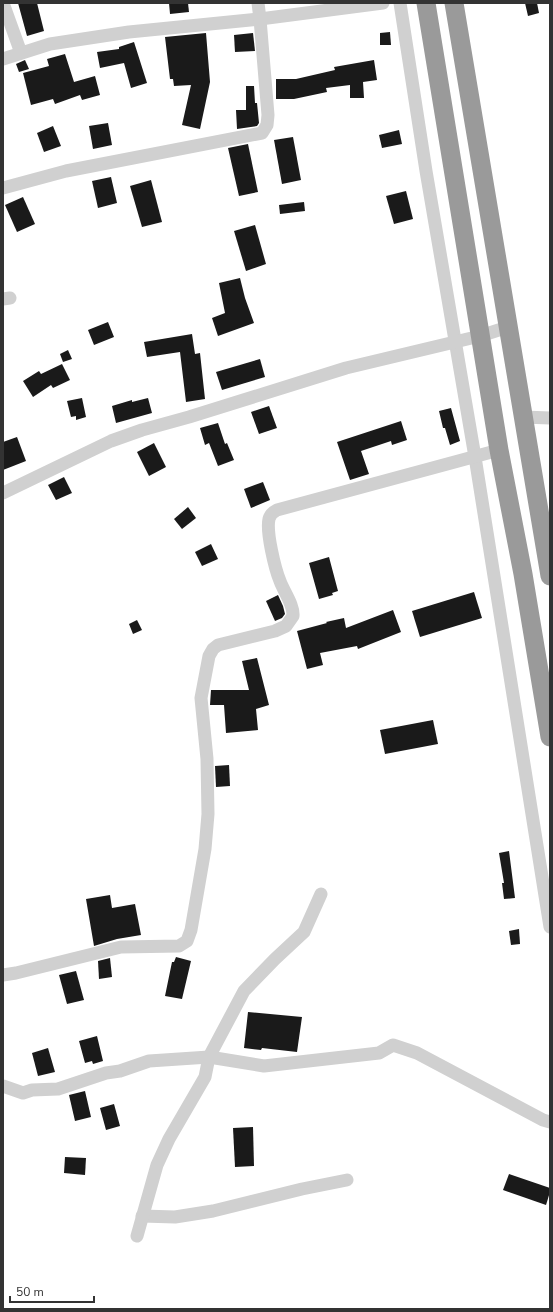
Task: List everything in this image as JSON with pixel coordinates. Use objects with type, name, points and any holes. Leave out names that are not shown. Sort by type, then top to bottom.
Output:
[{"type":"highway","points":[[426,3],[499,450],[523,574],[550,737]]},
{"type":"highway","points":[[454,3],[550,576]]},
{"type":"street","points":[[3,3],[21,53]]},
{"type":"street","points":[[3,188],[66,171],[262,133],[267,125],[268,115],[258,3]]},
{"type":"street","points":[[3,59],[50,44],[129,32],[260,19],[383,3]]},
{"type":"street","points":[[400,3],[475,457],[550,927]]},
{"type":"street","points":[[3,493],[112,441],[142,430],[189,417],[346,368],[480,336],[508,327]]},
{"type":"street","points":[[523,417],[550,418]]},
{"type":"street","points":[[3,975],[121,947],[179,946],[187,941],[191,930],[206,849],[208,814],[207,759],[201,698],[209,656],[213,649],[218,645],[275,631],[286,626],[293,616],[292,607],[279,579],[269,538],[270,515],[277,510],[499,450]]},
{"type":"street","points":[[136,1236],[157,1165],[169,1139],[205,1077],[209,1058],[244,991],[274,959],[304,932],[321,894]]},
{"type":"street","points":[[3,1086],[23,1093],[32,1090],[58,1089],[149,1061],[209,1058],[264,1066],[379,1053],[393,1045],[417,1053],[543,1120],[550,1122]]},
{"type":"street","points":[[142,1216],[175,1217],[213,1211],[302,1189],[347,1180]]},
{"type":"building","points":[[18,3],[37,3],[44,31],[27,36]]},
{"type":"building","points":[[169,3],[188,3],[189,12],[170,14]]},
{"type":"building","points":[[525,3],[537,3],[539,13],[528,16]]},
{"type":"building","points":[[390,32],[391,45],[380,45],[380,33]]},
{"type":"building","points":[[206,33],[210,82],[200,129],[182,125],[191,85],[174,86],[173,79],[170,79],[165,37]]},
{"type":"building","points":[[253,33],[255,51],[235,52],[234,35]]},
{"type":"building","points":[[134,42],[147,83],[131,88],[124,63],[100,68],[97,52],[119,49],[119,47]]},
{"type":"building","points":[[65,54],[74,82],[95,76],[100,95],[82,100],[80,95],[55,104],[53,99],[31,105],[23,73],[49,66],[47,59]]},
{"type":"building","points":[[25,60],[29,69],[19,72],[16,64]]},
{"type":"building","points":[[374,60],[377,80],[363,82],[364,98],[350,98],[350,85],[326,88],[327,92],[294,99],[276,99],[276,79],[296,79],[335,70],[334,67]]},
{"type":"building","points":[[246,86],[254,86],[255,103],[257,103],[259,123],[257,126],[237,129],[236,110],[246,110]]},
{"type":"building","points":[[108,123],[112,145],[93,149],[89,126]]},
{"type":"building","points":[[53,126],[61,146],[44,152],[37,133]]},
{"type":"building","points":[[399,130],[402,144],[382,148],[379,135]]},
{"type":"building","points":[[293,137],[301,180],[282,184],[274,140]]},
{"type":"building","points":[[248,144],[258,192],[239,196],[228,148]]},
{"type":"building","points":[[111,177],[117,203],[98,208],[92,181]]},
{"type":"building","points":[[151,180],[162,222],[142,227],[130,186]]},
{"type":"building","points":[[406,191],[413,219],[394,224],[386,196]]},
{"type":"building","points":[[23,197],[35,224],[17,232],[5,205]]},
{"type":"building","points":[[304,202],[305,211],[280,214],[279,205]]},
{"type":"building","points":[[255,225],[266,264],[246,271],[234,231]]},
{"type":"building","points":[[240,278],[254,323],[218,336],[212,318],[225,313],[219,283]]},
{"type":"building","points":[[108,322],[114,337],[94,345],[88,330]]},
{"type":"building","points":[[192,334],[195,354],[200,353],[205,399],[186,402],[180,352],[147,357],[144,342]]},
{"type":"building","points":[[68,350],[72,359],[63,362],[60,354]]},
{"type":"building","points":[[260,359],[265,377],[222,390],[216,372]]},
{"type":"building","points":[[62,364],[70,380],[53,388],[51,385],[33,397],[23,381],[39,371],[41,374]]},
{"type":"building","points":[[82,398],[86,417],[76,420],[76,416],[71,417],[67,401]]},
{"type":"building","points":[[148,398],[152,413],[116,423],[112,406],[132,400],[132,402]]},
{"type":"building","points":[[269,406],[277,428],[259,434],[251,412]]},
{"type":"building","points":[[451,408],[460,441],[450,445],[445,428],[443,428],[439,411]]},
{"type":"building","points":[[401,421],[407,440],[392,445],[391,441],[361,451],[369,474],[350,480],[337,442]]},
{"type":"building","points":[[218,423],[225,444],[227,443],[234,460],[218,466],[209,443],[205,445],[200,428]]},
{"type":"building","points":[[17,437],[26,461],[3,470],[3,442]]},
{"type":"building","points":[[154,443],[166,467],[149,476],[137,452]]},
{"type":"building","points":[[64,477],[72,493],[56,500],[48,485]]},
{"type":"building","points":[[263,482],[270,500],[251,508],[244,489]]},
{"type":"building","points":[[188,507],[196,518],[182,529],[174,519]]},
{"type":"building","points":[[211,544],[218,559],[202,566],[195,552]]},
{"type":"building","points":[[329,557],[338,591],[332,593],[333,595],[319,599],[309,563]]},
{"type":"building","points":[[474,592],[482,618],[420,637],[412,611]]},
{"type":"building","points":[[278,595],[285,614],[282,618],[275,621],[266,601]]},
{"type":"building","points":[[393,610],[401,632],[358,649],[357,646],[320,653],[323,665],[307,669],[297,631],[344,618],[346,628]]},
{"type":"building","points":[[137,620],[142,630],[133,634],[129,624]]},
{"type":"building","points":[[257,658],[269,705],[256,709],[258,730],[226,733],[224,705],[210,705],[211,690],[249,690],[242,661]]},
{"type":"building","points":[[433,720],[438,744],[385,754],[380,730]]},
{"type":"building","points":[[229,765],[230,786],[216,787],[215,766]]},
{"type":"building","points":[[509,851],[515,898],[504,899],[502,883],[504,883],[499,853]]},
{"type":"building","points":[[110,895],[112,908],[135,904],[141,935],[117,939],[94,946],[86,899]]},
{"type":"building","points":[[519,929],[520,944],[511,945],[509,931]]},
{"type":"building","points":[[176,957],[191,961],[182,999],[165,996],[172,962],[174,962]]},
{"type":"building","points":[[110,958],[112,977],[99,979],[98,961]]},
{"type":"building","points":[[76,971],[84,1000],[67,1004],[59,975]]},
{"type":"building","points":[[248,1012],[302,1017],[297,1052],[262,1048],[261,1050],[244,1048]]},
{"type":"building","points":[[97,1036],[103,1061],[93,1064],[92,1061],[85,1063],[79,1041]]},
{"type":"building","points":[[48,1048],[55,1072],[38,1076],[32,1053]]},
{"type":"building","points":[[85,1091],[91,1117],[75,1121],[69,1095]]},
{"type":"building","points":[[114,1104],[120,1126],[106,1130],[100,1108]]},
{"type":"building","points":[[253,1127],[254,1166],[235,1167],[233,1128]]},
{"type":"building","points":[[65,1157],[86,1158],[85,1175],[64,1173]]},
{"type":"building","points":[[509,1174],[550,1188],[546,1205],[503,1190]]}]
